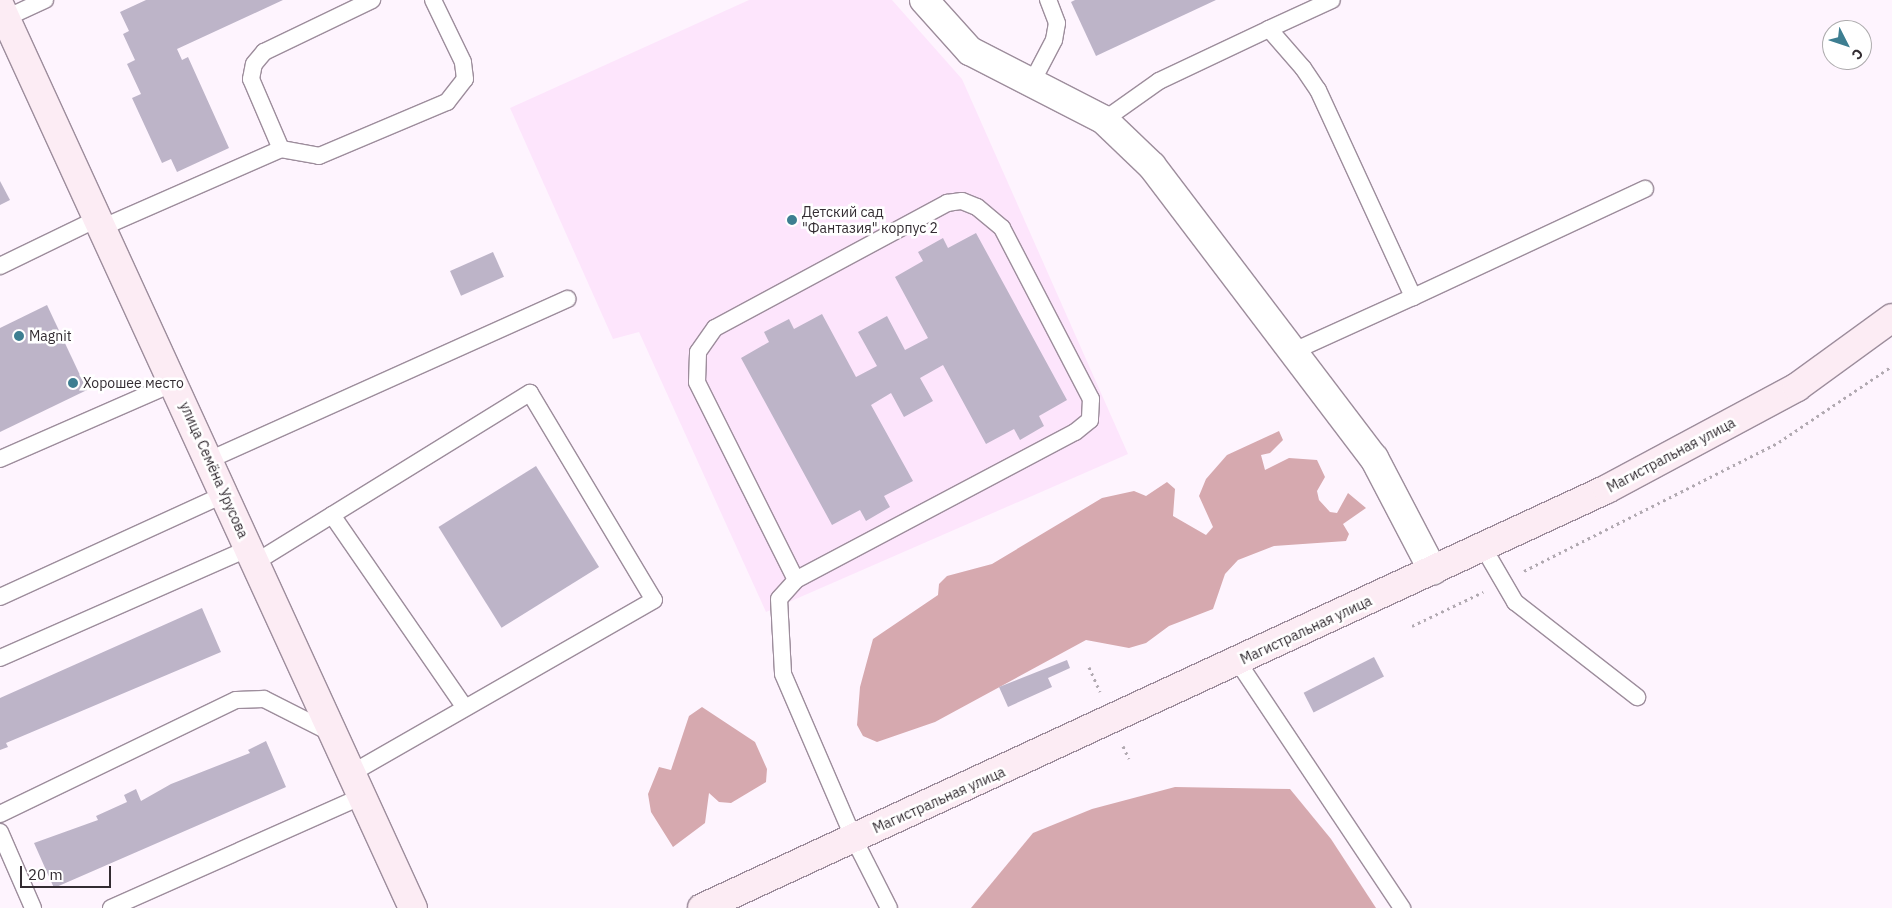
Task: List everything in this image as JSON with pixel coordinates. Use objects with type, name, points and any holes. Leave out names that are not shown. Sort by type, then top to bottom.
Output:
[{"type":"main road","name":"улица Семёна Урусова","points":[[3,12],[413,908]]},
{"type":"main road","name":"Магистральная улица","points":[[702,908],[1238,662],[1483,547],[1728,425],[1797,387],[1892,318]]},
{"type":"street","points":[[924,0],[970,51],[1104,120],[1152,166],[1235,281],[1294,351],[1374,458],[1433,571]]},
{"type":"lane","points":[[3,12],[45,0]]},
{"type":"lane","points":[[281,149],[251,78],[254,64],[264,52],[372,0]]},
{"type":"lane","points":[[0,266],[281,149],[319,156],[447,102],[460,90],[465,80],[463,62],[433,0]]},
{"type":"lane","points":[[1031,84],[1054,40],[1057,23],[1048,0]]},
{"type":"lane","points":[[1104,120],[1159,80],[1332,0]]},
{"type":"lane","points":[[1269,29],[1318,90],[1413,297]]},
{"type":"lane","points":[[1294,351],[1645,189]]},
{"type":"lane","points":[[796,580],[697,382],[698,352],[715,328],[947,203],[962,201],[977,207],[1002,228],[1090,399],[1090,420],[1075,432],[796,580],[779,599],[783,674],[854,839],[889,908]]},
{"type":"lane","points":[[209,460],[566,299]]},
{"type":"lane","points":[[0,459],[174,384]]},
{"type":"lane","points":[[0,658],[252,555],[332,515],[530,393],[654,600],[465,708],[357,784],[111,908]]},
{"type":"lane","points":[[0,596],[225,494]]},
{"type":"lane","points":[[332,515],[465,708]]},
{"type":"lane","points":[[1483,547],[1501,583],[1515,602],[1637,697]]},
{"type":"lane","points":[[1238,662],[1402,908]]},
{"type":"lane","points":[[0,814],[236,700],[264,699],[334,734]]},
{"type":"lane","points":[[0,832],[33,908]]},
{"type":"path","points":[[1412,626],[1779,442],[1892,366]]},
{"type":"shaded area","name":"Детский сад \"Фантазия\" корпус 2","points":[[749,0],[892,0],[962,79],[1128,454],[766,612],[639,332],[613,339],[510,108]]},
{"type":"shaded area","points":[[1279,431],[1283,440],[1270,453],[1261,455],[1265,470],[1289,458],[1317,460],[1325,477],[1317,491],[1319,500],[1330,512],[1337,513],[1348,493],[1366,508],[1343,524],[1349,534],[1346,541],[1274,546],[1238,560],[1225,574],[1213,609],[1169,626],[1146,643],[1129,648],[1086,640],[935,722],[877,742],[863,736],[857,725],[860,687],[873,639],[938,595],[939,584],[947,576],[992,564],[1102,498],[1134,491],[1146,496],[1167,482],[1175,489],[1173,516],[1206,535],[1213,527],[1199,496],[1206,479],[1227,455]]},
{"type":"shaded area","points":[[702,707],[755,742],[767,769],[766,782],[731,803],[719,802],[709,793],[705,823],[673,847],[651,812],[648,794],[659,767],[671,770],[689,716]]},
{"type":"shaded area","points":[[1175,787],[1290,789],[1331,839],[1376,908],[971,908],[1033,833],[1092,809]]},
{"type":"building","points":[[146,0],[283,0],[177,49],[182,60],[188,57],[229,148],[177,172],[171,159],[162,163],[132,98],[141,94],[127,64],[135,60],[123,34],[129,31],[120,12]]},
{"type":"building","points":[[1075,0],[1216,0],[1096,56],[1071,2]]},
{"type":"building","points":[[0,181],[10,200],[0,205]]},
{"type":"building","points":[[976,233],[1067,400],[1039,416],[1044,426],[1020,440],[1014,429],[986,444],[943,365],[920,378],[933,401],[904,417],[891,393],[871,405],[913,481],[884,496],[890,507],[866,521],[860,510],[832,525],[741,358],[769,342],[764,332],[789,319],[794,329],[822,314],[856,377],[877,366],[858,332],[887,316],[905,350],[928,338],[895,277],[923,261],[918,252],[943,238],[948,248]]},
{"type":"building","points":[[493,252],[504,277],[461,296],[450,271]]},
{"type":"building","points":[[47,305],[87,390],[0,432],[0,328]]},
{"type":"building","points":[[536,466],[599,567],[502,628],[438,527]]},
{"type":"building","points":[[202,608],[221,652],[6,743],[8,747],[0,750],[0,698]]},
{"type":"building","points":[[1374,657],[1384,677],[1314,712],[1304,693]]},
{"type":"building","points":[[1067,660],[1070,668],[1048,678],[1052,687],[1008,707],[999,687]]},
{"type":"building","points":[[266,741],[286,787],[54,888],[34,843],[98,820],[96,816],[127,802],[124,795],[136,789],[141,801],[171,784],[250,753],[248,750]]},
{"type":"place","name":"Детский сад \"Фантазия\" корпус 2","points":[[792,220]]},
{"type":"place","name":"Magnit","points":[[19,336]]},
{"type":"place","name":"Хорошее место","points":[[73,383]]}]
